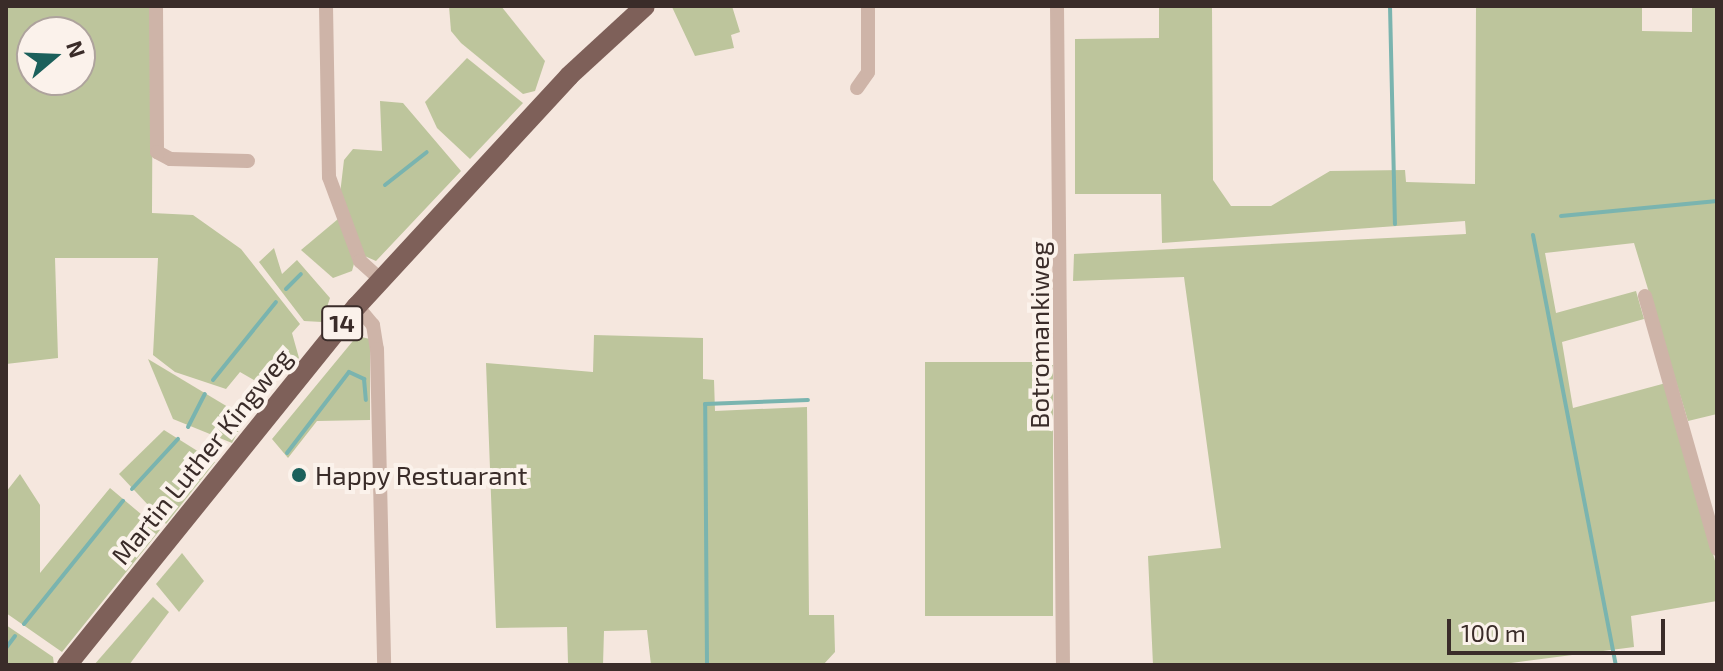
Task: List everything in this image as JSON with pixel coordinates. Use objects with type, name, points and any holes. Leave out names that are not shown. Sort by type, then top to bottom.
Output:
[{"type":"main road","name":"Martin Luther Kingweg","points":[[67,665],[357,306],[569,76],[645,6]]},
{"type":"street","points":[[156,6],[157,152],[170,159],[248,161]]},
{"type":"street","points":[[326,6],[329,177],[360,261],[381,280]]},
{"type":"street","points":[[857,88],[868,72],[868,6]]},
{"type":"street","name":"Botromankiweg","points":[[1057,6],[1063,665]]},
{"type":"street","points":[[1645,296],[1717,549]]},
{"type":"street","points":[[357,306],[373,325],[377,349],[384,665]]},
{"type":"green space","points":[[6,6],[153,6],[152,213],[193,215],[241,249],[300,324],[292,333],[299,358],[264,386],[240,372],[226,389],[175,372],[153,355],[158,258],[55,258],[58,358],[6,364]]},
{"type":"green space","points":[[449,6],[501,6],[545,61],[535,91],[523,94],[461,43],[451,31]]},
{"type":"green space","points":[[732,6],[740,32],[731,35],[734,48],[695,56],[672,7]]},
{"type":"green space","points":[[1159,6],[1212,6],[1213,180],[1231,206],[1271,206],[1330,171],[1405,170],[1406,182],[1475,184],[1476,6],[1642,6],[1642,31],[1692,32],[1692,6],[1717,6],[1717,414],[1688,421],[1634,243],[1545,253],[1556,313],[1636,291],[1644,319],[1562,342],[1573,408],[1666,383],[1717,568],[1717,601],[1631,616],[1634,647],[1496,665],[1153,665],[1148,556],[1221,548],[1184,277],[1073,281],[1074,254],[1466,234],[1465,221],[1162,243],[1161,194],[1075,194],[1075,39],[1159,38]]},
{"type":"green space","points":[[467,58],[523,103],[470,159],[437,128],[425,102]]},
{"type":"green space","points":[[380,101],[403,103],[461,171],[376,261],[360,254],[340,194],[344,160],[353,149],[382,151]]},
{"type":"green space","points":[[338,219],[355,260],[352,271],[333,278],[301,250]]},
{"type":"green space","points":[[274,248],[282,274],[297,260],[330,298],[322,322],[304,321],[259,262]]},
{"type":"green space","points":[[594,335],[703,338],[703,379],[714,380],[715,411],[807,407],[809,615],[834,615],[835,652],[823,665],[651,665],[647,630],[604,631],[603,665],[575,665],[568,663],[567,627],[496,628],[486,363],[593,372]]},
{"type":"green space","points":[[357,336],[370,339],[370,420],[317,421],[288,458],[272,439]]},
{"type":"green space","points":[[148,359],[238,413],[241,426],[232,443],[173,419]]},
{"type":"green space","points":[[925,362],[1053,362],[1053,616],[925,616]]},
{"type":"green space","points":[[164,430],[215,462],[166,524],[119,474]]},
{"type":"green space","points":[[20,474],[40,505],[40,573],[110,488],[160,530],[62,652],[6,613],[6,492]]},
{"type":"green space","points":[[182,553],[204,581],[179,612],[156,584]]},
{"type":"green space","points":[[153,597],[169,612],[129,665],[94,665]]},
{"type":"green space","points":[[6,625],[53,657],[54,665],[6,665]]},
{"type":"waterway","points":[[1390,6],[1395,224]]},
{"type":"waterway","points":[[385,185],[427,152]]},
{"type":"waterway","points":[[1561,216],[1717,201]]},
{"type":"waterway","points":[[1533,235],[1616,665]]},
{"type":"waterway","points":[[286,289],[301,274]]},
{"type":"waterway","points":[[213,380],[276,302]]},
{"type":"waterway","points":[[287,453],[349,372],[364,379],[366,400]]},
{"type":"waterway","points":[[188,427],[205,394]]},
{"type":"waterway","points":[[707,665],[705,404],[808,400]]},
{"type":"waterway","points":[[132,489],[178,439]]},
{"type":"waterway","points":[[24,624],[123,501]]},
{"type":"waterway","points":[[6,648],[15,636]]},
{"type":"place","name":"Happy Restuarant","points":[[299,475]]}]
